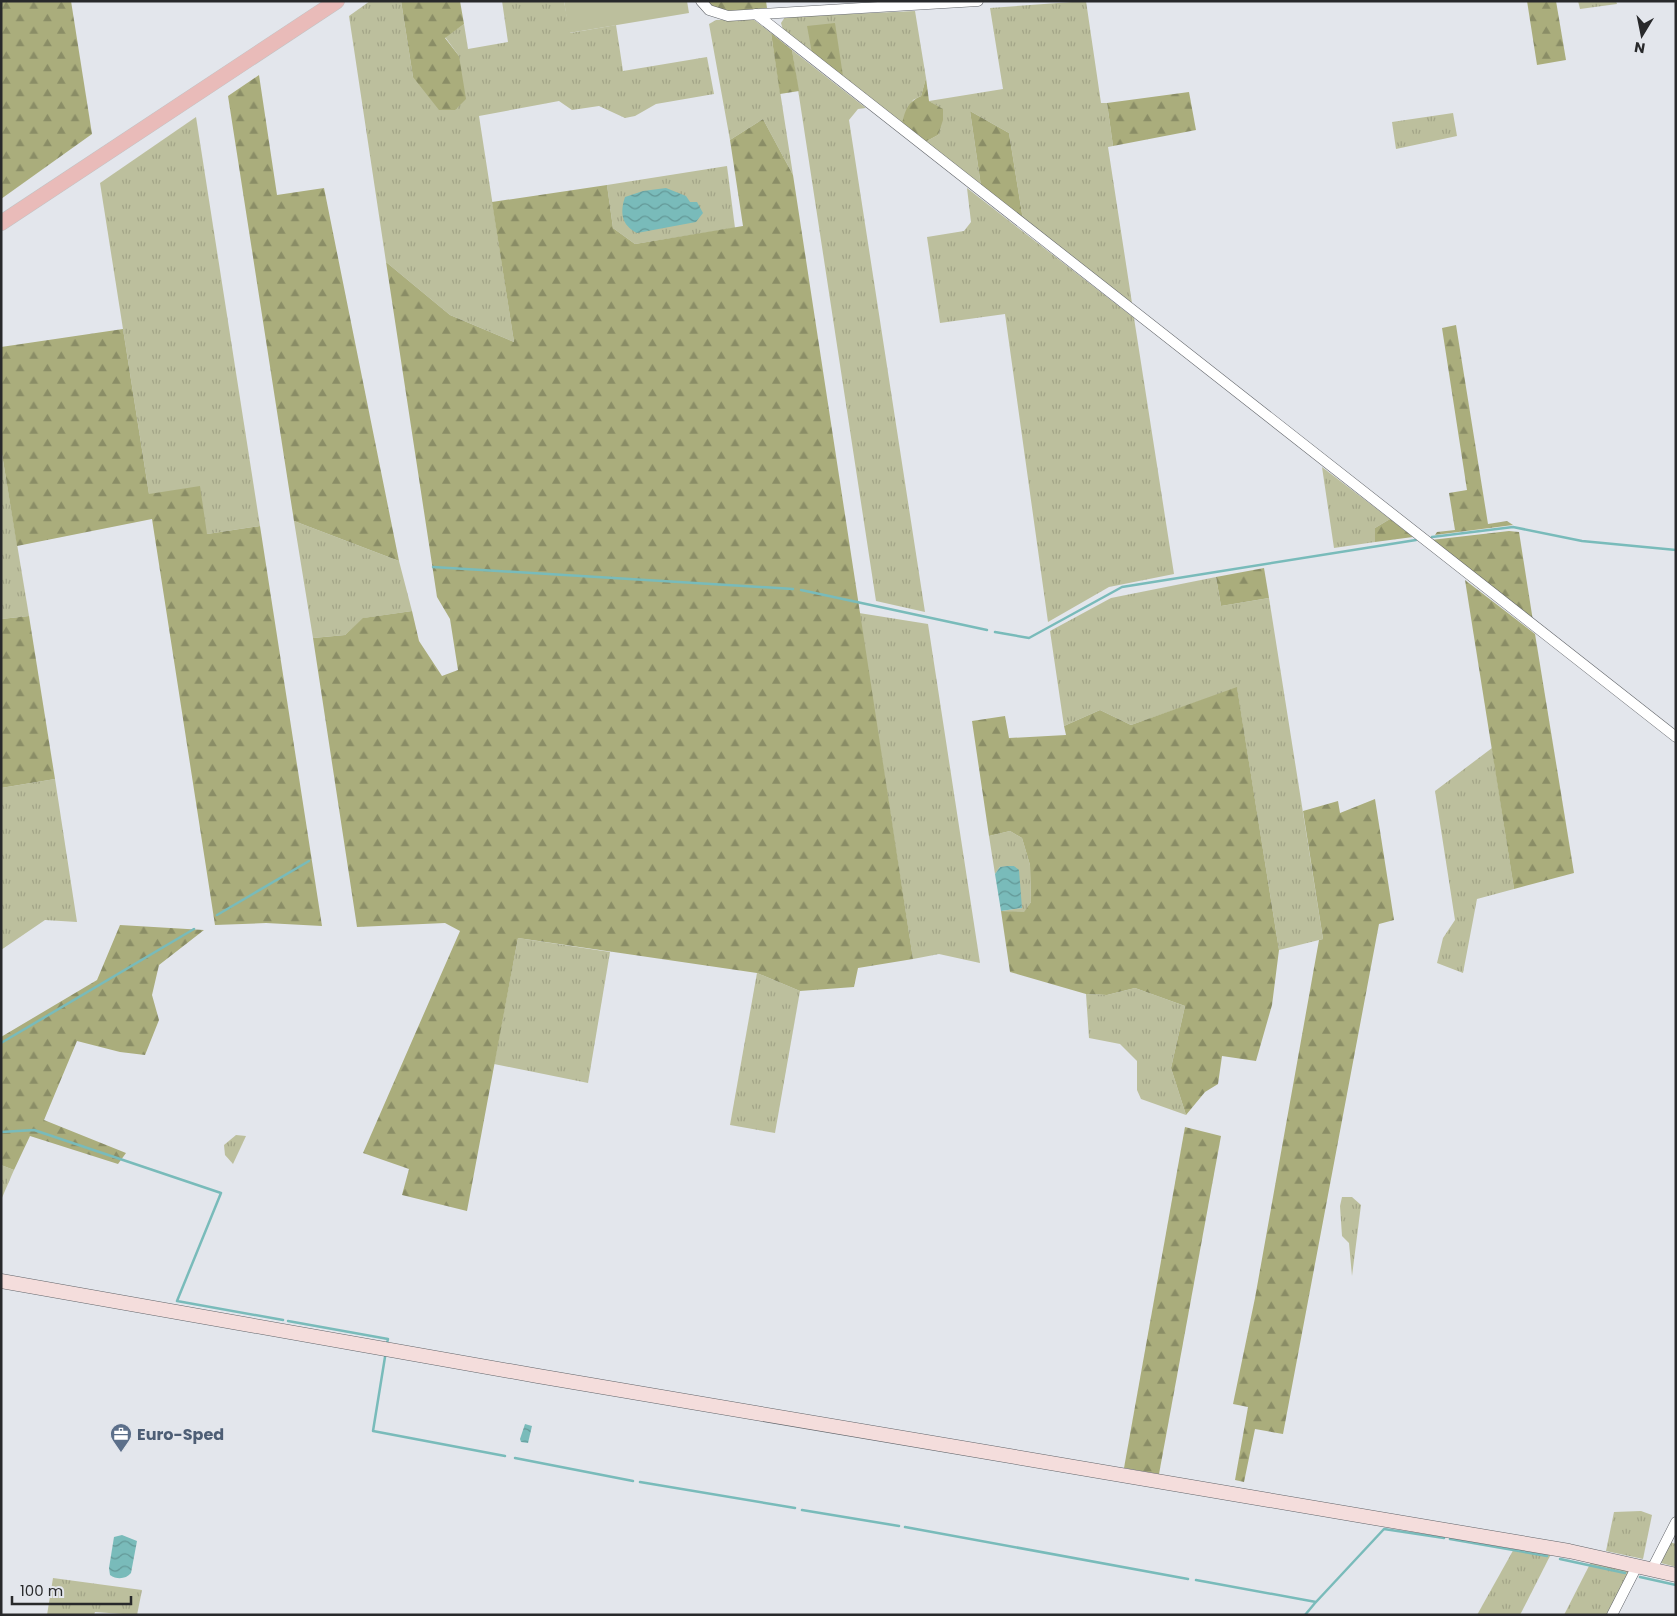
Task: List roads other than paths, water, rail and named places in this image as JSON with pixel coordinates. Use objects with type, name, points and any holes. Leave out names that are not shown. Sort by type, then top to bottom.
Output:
[{"type":"main road","points":[[1,223],[337,1]]},
{"type":"street","points":[[701,1],[709,10],[720,15],[978,1]]},
{"type":"street","points":[[756,14],[1676,737]]},
{"type":"street","points":[[1,1281],[538,1376],[1569,1551],[1676,1575]]},
{"type":"street","points":[[1652,1569],[1676,1522]]},
{"type":"street","points":[[1612,1615],[1637,1566]]},
{"type":"water","points":[[666,188],[686,196],[690,202],[697,202],[703,213],[696,222],[637,233],[632,230],[623,218],[625,197],[643,191]]},
{"type":"water","points":[[1014,866],[1019,870],[1022,908],[1001,911],[995,874],[1000,867]]},
{"type":"water","points":[[525,1424],[532,1426],[528,1443],[521,1442],[520,1439]]},
{"type":"water","points":[[122,1535],[137,1541],[131,1573],[127,1577],[118,1578],[110,1575],[109,1568],[114,1537]]},
{"type":"waterway","points":[[1432,537],[1513,527],[1582,541],[1676,550]]},
{"type":"waterway","points":[[995,632],[1029,638],[1122,587],[1416,540]]},
{"type":"waterway","points":[[433,567],[793,589]]},
{"type":"waterway","points":[[801,590],[987,630]]},
{"type":"waterway","points":[[217,915],[309,861]]},
{"type":"waterway","points":[[1,1043],[194,929]]},
{"type":"waterway","points":[[1,1132],[34,1130],[221,1193],[177,1301],[283,1320]]},
{"type":"waterway","points":[[288,1321],[388,1339],[387,1343]]},
{"type":"waterway","points":[[385,1357],[373,1431],[505,1456]]},
{"type":"waterway","points":[[515,1458],[633,1481]]},
{"type":"waterway","points":[[640,1482],[795,1508]]},
{"type":"waterway","points":[[802,1510],[899,1526]]},
{"type":"waterway","points":[[905,1527],[1188,1579]]},
{"type":"waterway","points":[[1196,1580],[1316,1602],[1384,1529],[1444,1538]]},
{"type":"waterway","points":[[1450,1539],[1547,1556]]},
{"type":"waterway","points":[[1560,1559],[1625,1573]]},
{"type":"waterway","points":[[1640,1577],[1676,1585]]},
{"type":"waterway","points":[[1305,1615],[1315,1603]]},
{"type":"place","name":"Euro-Sped","points":[[121,1453]]}]
